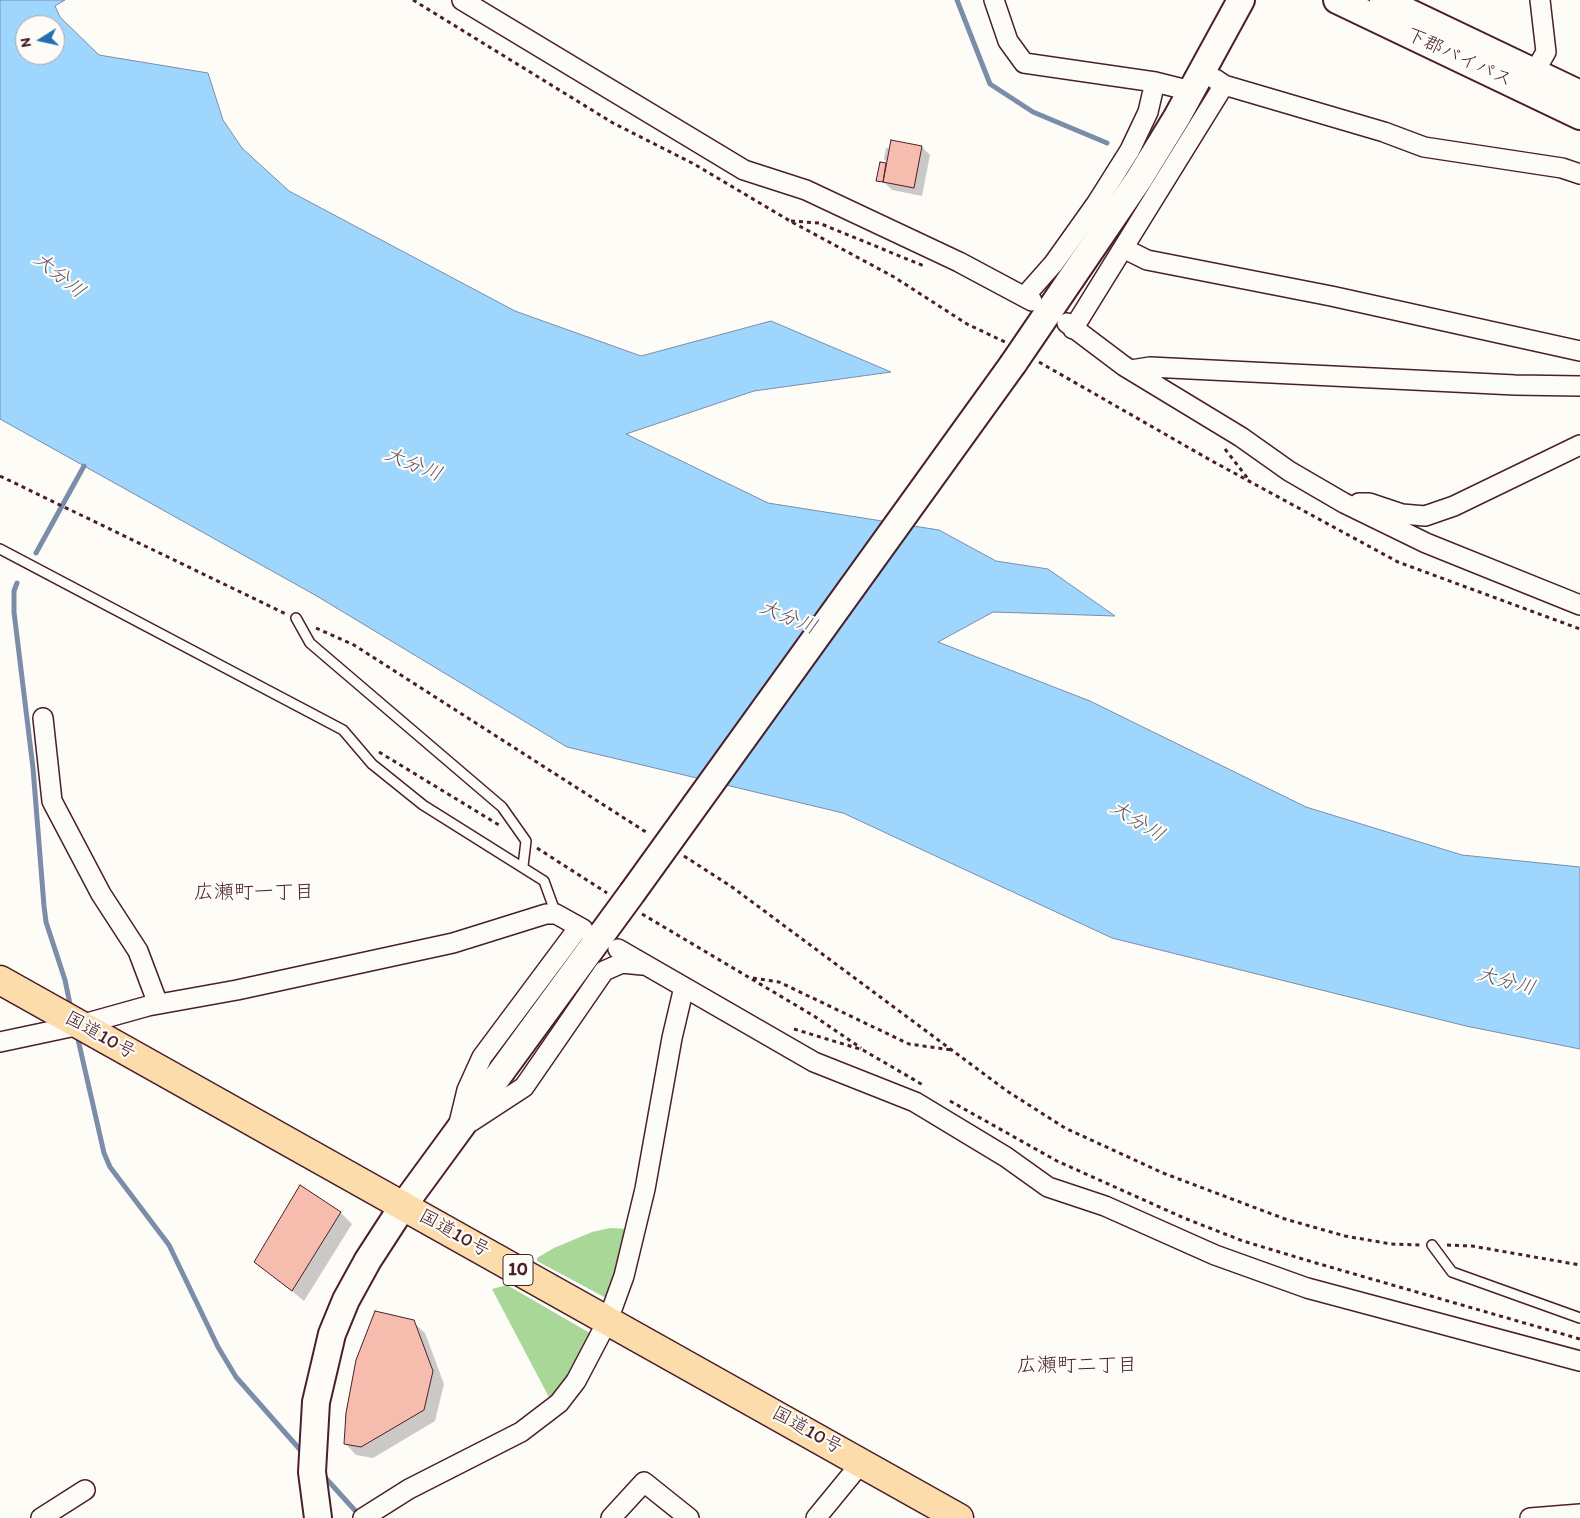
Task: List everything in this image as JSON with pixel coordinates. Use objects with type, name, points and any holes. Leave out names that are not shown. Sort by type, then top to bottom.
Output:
[{"type":"highway","name":"国道10号","points":[[0,980],[73,1023],[608,1320],[959,1518]]},
{"type":"street","points":[[462,0],[744,170],[806,190],[959,262],[1028,299],[1075,234],[1130,150],[1148,112],[1155,82]]},
{"type":"street","points":[[994,0],[1008,41],[1024,63],[1155,82],[1206,82],[1384,132],[1424,147],[1562,168],[1580,174]]},
{"type":"street","points":[[1241,0],[1206,82],[1123,248],[1070,326],[1131,370],[1241,437],[1289,471],[1344,503],[1426,543],[1580,605]]},
{"type":"street","name":"下郡バイパス","points":[[1337,0],[1529,80],[1580,116]]},
{"type":"street","points":[[1383,0],[1529,80],[1580,94]]},
{"type":"street","points":[[1529,80],[1546,52],[1540,0]]},
{"type":"street","points":[[318,1518],[312,1460],[319,1382],[338,1316],[368,1260],[403,1206],[1018,358],[1206,82]]},
{"type":"street","points":[[1123,248],[1147,260],[1332,296],[1580,351]]},
{"type":"street","points":[[1131,370],[1150,367],[1515,386],[1580,386]]},
{"type":"street","points":[[1344,503],[1369,503],[1402,514],[1425,516],[1454,506],[1580,446]]},
{"type":"street","points":[[43,718],[52,801],[100,894],[138,951],[158,1004]]},
{"type":"street","points":[[0,1042],[158,1004],[237,990],[453,943],[546,914],[556,914],[581,928],[482,1057],[467,1090],[457,1132]]},
{"type":"street","points":[[618,949],[814,1062],[915,1102],[1006,1157],[1048,1187],[1105,1206],[1215,1255],[1290,1282],[1580,1361]]},
{"type":"street","points":[[457,1132],[524,1087],[604,971],[622,963],[650,968]]},
{"type":"street","points":[[367,1515],[431,1478],[521,1432],[550,1411],[576,1381],[608,1320],[624,1276],[644,1189],[684,987]]},
{"type":"street","points":[[816,1518],[862,1462]]},
{"type":"street","points":[[611,1518],[644,1482],[689,1518]]},
{"type":"street","points":[[40,1518],[85,1490]]},
{"type":"street","points":[[1530,1518],[1580,1514]]},
{"type":"lane","points":[[0,549],[343,730],[372,764],[423,805],[544,881],[556,914]]},
{"type":"lane","points":[[296,618],[310,643],[502,807],[526,841],[522,866]]},
{"type":"lane","points":[[1432,1245],[1452,1272],[1580,1318]]},
{"type":"path","points":[[413,0],[613,123],[694,164],[790,221],[894,277],[1018,358],[1398,562],[1580,629]]},
{"type":"path","points":[[790,221],[819,223],[925,267]]},
{"type":"path","points":[[0,476],[354,645],[656,839]]},
{"type":"path","points":[[376,750],[526,841],[628,898],[814,1016],[863,1050],[930,1089]]},
{"type":"path","points":[[682,855],[732,887],[1034,1110],[1065,1128],[1163,1174],[1285,1219],[1345,1236],[1391,1244],[1472,1246],[1580,1265]]},
{"type":"path","points":[[752,978],[779,982],[909,1044],[953,1050]]},
{"type":"path","points":[[792,1028],[863,1050]]},
{"type":"path","points":[[946,1099],[1057,1161],[1192,1222],[1243,1241],[1580,1339]]},
{"type":"green space","points":[[610,1228],[629,1229],[608,1299],[537,1261],[537,1258],[554,1248],[592,1232]]},
{"type":"green space","points":[[507,1285],[595,1336],[595,1340],[551,1401],[492,1289]]},
{"type":"water","name":"大分川","points":[[0,0],[65,0],[55,6],[59,15],[15,15],[15,65],[65,65],[65,22],[99,55],[208,73],[223,120],[242,148],[289,191],[515,311],[641,356],[771,321],[891,372],[754,391],[626,434],[768,503],[939,530],[996,561],[1048,569],[1115,616],[993,612],[938,642],[1090,701],[1306,807],[1462,855],[1580,867],[1580,1049],[1466,1026],[1112,938],[843,813],[567,747],[315,595],[0,419]]},
{"type":"building","points":[[891,140],[922,146],[914,188],[883,182]]},
{"type":"building","points":[[880,162],[886,163],[883,182],[876,181]]},
{"type":"building","points":[[300,1185],[341,1212],[292,1291],[254,1262]]},
{"type":"building","points":[[375,1311],[414,1320],[433,1371],[424,1410],[361,1447],[344,1444],[346,1413],[356,1360]]},
{"type":"waterway","points":[[957,0],[990,84],[1033,112],[1107,143]]},
{"type":"waterway","points":[[36,553],[84,466]]},
{"type":"waterway","points":[[17,583],[14,591],[14,612],[33,768],[46,922],[65,980],[71,1009]]},
{"type":"waterway","points":[[77,1035],[104,1153],[110,1167],[169,1245],[218,1347],[236,1377],[303,1453]]},
{"type":"waterway","points":[[322,1474],[360,1516]]},
{"type":"district","name":"広瀬町一丁目","points":[[254,893]]},
{"type":"district","name":"広瀬町二丁目","points":[[1077,1366]]}]
